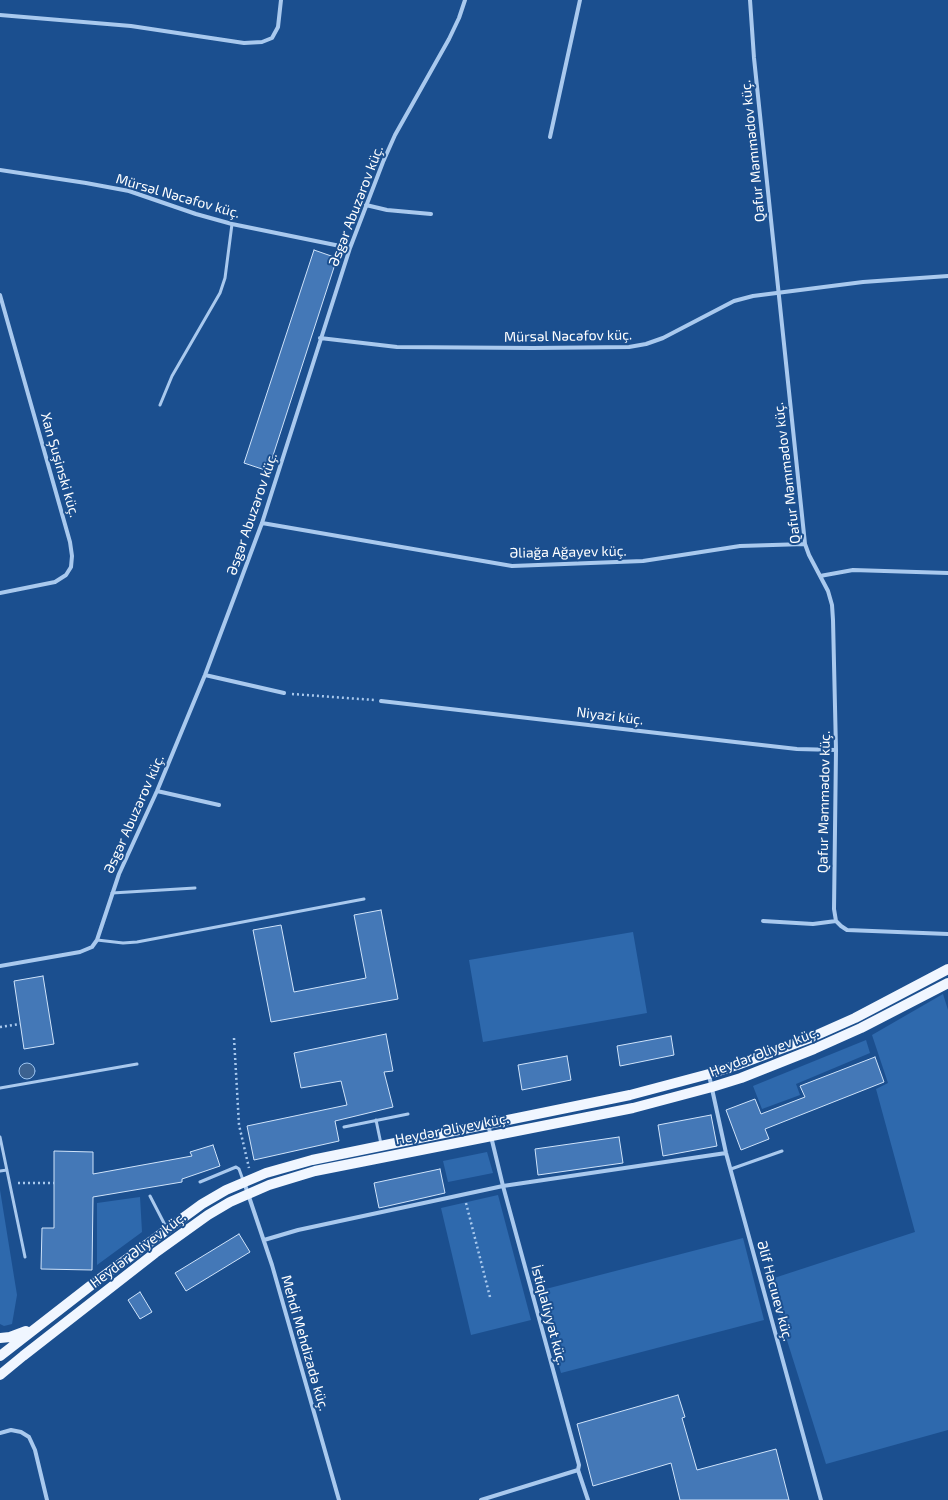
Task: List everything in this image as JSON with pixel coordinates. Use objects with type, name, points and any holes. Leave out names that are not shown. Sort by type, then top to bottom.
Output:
[{"type":"main road","name":"Heydər Əliyev küç.","points":[[42,1322],[207,1200],[248,1180],[287,1166],[488,1123],[630,1095],[709,1074],[762,1056],[816,1035],[887,1002],[948,969]]},
{"type":"main road","name":"Heydər Əliyev küç.","points":[[0,1376],[23,1356],[167,1245],[217,1210],[269,1184],[315,1171],[633,1108],[712,1087],[741,1078],[814,1049],[862,1028],[947,986]]},
{"type":"main road","points":[[0,1338],[10,1337],[42,1322]]},
{"type":"main road","points":[[0,1356],[42,1322]]},
{"type":"main road","points":[[0,1359],[23,1356]]},
{"type":"street","points":[[0,15],[131,26],[250,43],[262,42],[272,38],[278,27],[281,0]]},
{"type":"street","name":"Əsgər Abuzərov küç.","points":[[97,940],[119,874],[157,791],[205,675],[262,522],[320,338],[366,205],[395,135],[449,39],[464,0]]},
{"type":"street","points":[[550,137],[580,0]]},
{"type":"street","name":"Qafur Məmmədov küç.","points":[[750,0],[754,58],[805,544],[828,591],[832,605],[836,750],[834,909],[836,921]]},
{"type":"street","name":"Mürsəl Nəcəfov küç.","points":[[0,170],[129,191],[196,214],[232,224],[350,248]]},
{"type":"street","points":[[366,205],[387,210],[431,214]]},
{"type":"street","name":"Mürsəl Nəcəfov küç.","points":[[320,338],[398,347],[629,347],[646,344],[663,338],[734,301],[752,296],[863,282],[948,276]]},
{"type":"street","name":"Xan Şuşinski küç.","points":[[0,295],[70,542],[72,556],[71,567],[66,575],[55,582],[0,593]]},
{"type":"street","name":"Əliağa Ağayev küç.","points":[[262,522],[512,566],[643,561],[740,546],[805,544]]},
{"type":"street","points":[[820,576],[853,570],[948,573]]},
{"type":"street","points":[[205,675],[284,693]]},
{"type":"street","name":"Niyazi küç.","points":[[381,701],[797,749],[836,750]]},
{"type":"street","points":[[157,791],[219,805]]},
{"type":"street","points":[[762,921],[813,924],[836,921],[847,930],[948,934]]},
{"type":"street","points":[[0,966],[80,952],[92,947],[97,940]]},
{"type":"street","name":"Əlif Hacıuev küç.","points":[[709,1074],[726,1153],[821,1500]]},
{"type":"street","name":"İstiqlaliyyət küç.","points":[[488,1123],[503,1186],[579,1465],[578,1470],[588,1500]]},
{"type":"street","points":[[264,1240],[298,1230],[503,1186],[726,1153]]},
{"type":"street","name":"Mehdi Mehdizadə küç.","points":[[248,1180],[248,1194],[264,1240],[339,1500]]},
{"type":"street","points":[[0,1433],[11,1430],[21,1432],[29,1437],[35,1450],[47,1500]]},
{"type":"street","points":[[480,1500],[578,1470]]},
{"type":"lane","points":[[160,405],[172,376],[220,293],[225,278],[232,224]]},
{"type":"lane","points":[[112,893],[195,888]]},
{"type":"lane","points":[[97,940],[123,943],[137,942],[364,899]]},
{"type":"lane","points":[[0,1088],[137,1064]]},
{"type":"lane","points":[[344,1127],[408,1114]]},
{"type":"lane","points":[[376,1120],[382,1145]]},
{"type":"lane","points":[[0,1137],[25,1257]]},
{"type":"lane","points":[[731,1169],[782,1151]]},
{"type":"lane","points":[[200,1182],[236,1167],[248,1180]]},
{"type":"lane","points":[[0,1171],[7,1170]]},
{"type":"lane","points":[[150,1196],[167,1229]]},
{"type":"path","points":[[284,693],[381,701]]},
{"type":"path","points":[[0,1027],[20,1024]]},
{"type":"path","points":[[234,1038],[239,1125],[248,1180]]},
{"type":"path","points":[[10,1183],[54,1183]]},
{"type":"path","points":[[464,1195],[490,1297]]},
{"type":"shaded area","points":[[633,932],[647,1013],[483,1042],[469,960]]},
{"type":"shaded area","points":[[943,994],[948,1010],[948,1430],[826,1464],[768,1280],[915,1232],[876,1089],[888,1083],[872,1035]]},
{"type":"shaded area","points":[[866,1040],[870,1053],[796,1084],[800,1095],[762,1109],[753,1086]]},
{"type":"shaded area","points":[[24,1063],[30,1063],[35,1068],[33,1077],[30,1079],[24,1079],[19,1074],[19,1068]]},
{"type":"shaded area","points":[[487,1152],[493,1173],[448,1182],[443,1161]]},
{"type":"shaded area","points":[[0,1190],[17,1295],[12,1324],[4,1326],[0,1324]]},
{"type":"shaded area","points":[[498,1195],[531,1320],[471,1335],[441,1208]]},
{"type":"shaded area","points":[[140,1197],[142,1232],[97,1265],[97,1203]]},
{"type":"shaded area","points":[[743,1238],[764,1320],[561,1373],[538,1291]]},
{"type":"building","points":[[314,250],[337,258],[268,471],[244,463]]},
{"type":"building","points":[[381,910],[398,999],[271,1022],[253,930],[281,925],[294,992],[366,978],[354,915]]},
{"type":"building","points":[[43,976],[54,1044],[24,1049],[14,981]]},
{"type":"building","points":[[386,1034],[393,1071],[384,1072],[393,1107],[335,1121],[339,1141],[254,1160],[247,1126],[347,1105],[341,1081],[301,1088],[294,1053]]},
{"type":"building","points":[[671,1036],[674,1055],[620,1066],[617,1046]]},
{"type":"building","points":[[567,1056],[571,1080],[522,1090],[518,1065]]},
{"type":"building","points":[[875,1057],[884,1082],[765,1129],[769,1139],[741,1150],[726,1110],[755,1099],[761,1114],[805,1097],[800,1086]]},
{"type":"building","points":[[711,1115],[717,1146],[663,1156],[658,1125]]},
{"type":"building","points":[[619,1137],[623,1163],[538,1175],[535,1149]]},
{"type":"building","points":[[213,1145],[220,1166],[182,1179],[182,1182],[93,1197],[92,1270],[41,1269],[42,1228],[54,1228],[54,1151],[93,1152],[93,1174],[192,1156],[190,1152]]},
{"type":"building","points":[[440,1169],[445,1193],[379,1208],[374,1183]]},
{"type":"building","points":[[239,1234],[250,1252],[186,1291],[175,1273]]},
{"type":"building","points":[[140,1292],[152,1312],[140,1319],[128,1300]]},
{"type":"building","points":[[678,1395],[685,1417],[682,1418],[697,1470],[776,1449],[789,1500],[680,1500],[671,1463],[593,1486],[577,1424]]}]
